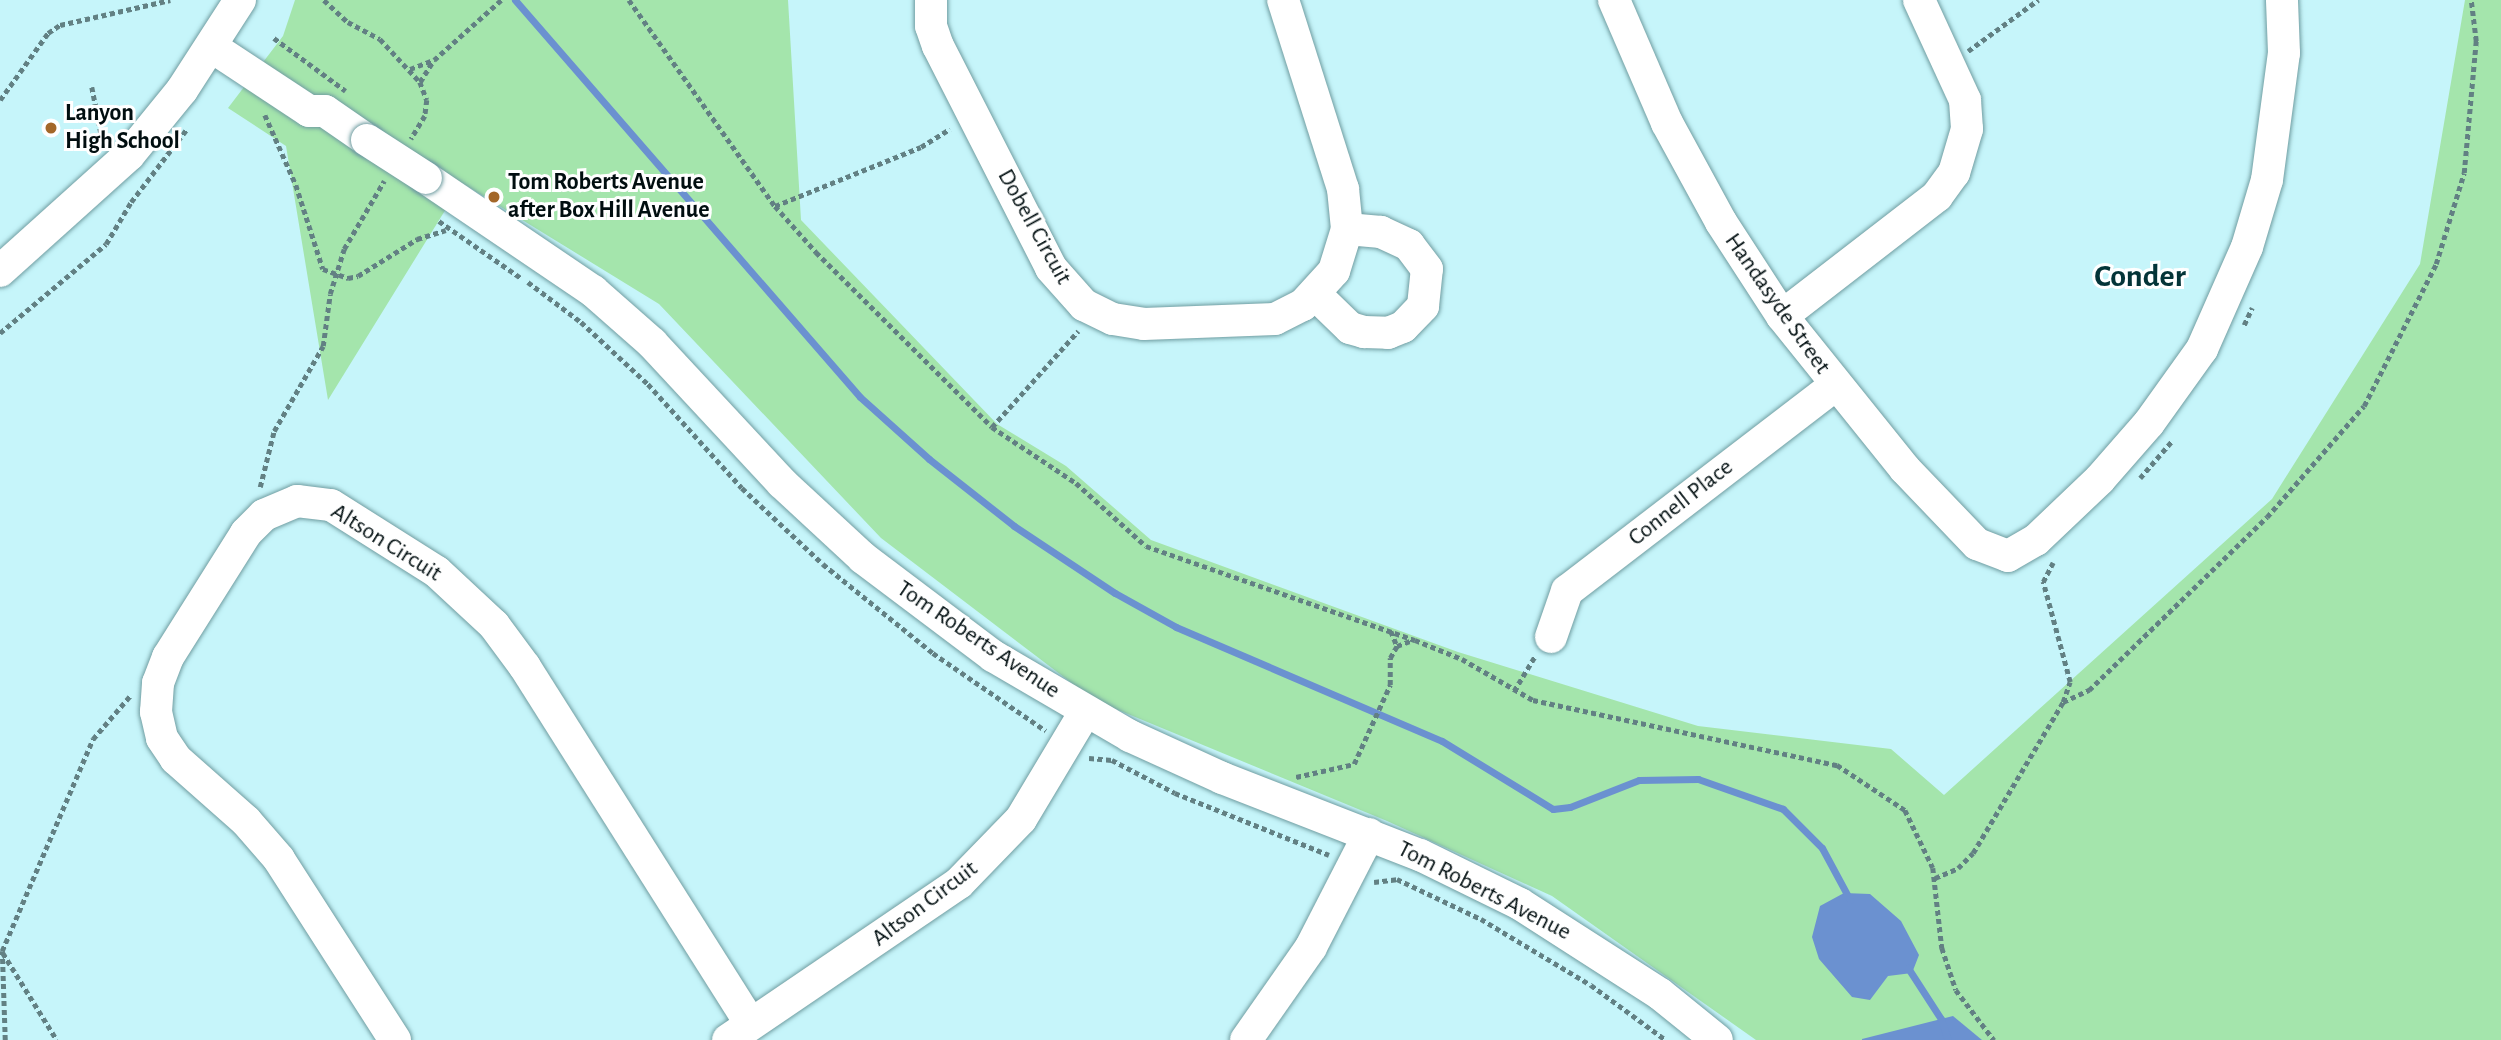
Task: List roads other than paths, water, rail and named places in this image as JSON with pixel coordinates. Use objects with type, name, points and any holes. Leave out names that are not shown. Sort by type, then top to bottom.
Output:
[{"type":"street","points":[[0,271],[129,155],[217,39],[240,0]]},
{"type":"street","name":"Dobell Circuit","points":[[931,0],[931,26],[938,46],[1051,268],[1072,295],[1093,310],[1113,319],[1144,324],[1260,322],[1294,309],[1316,295],[1334,271],[1347,229],[1343,188],[1283,0]]},
{"type":"street","name":"Handasyde Street","points":[[1614,0],[1667,123],[1721,222],[1782,316],[1834,386],[1977,544],[2008,556],[2036,540],[2100,479],[2149,423],[2202,349],[2247,247],[2267,180],[2284,53],[2282,0]]},
{"type":"street","points":[[1782,316],[1937,196],[1954,173],[1967,130],[1965,100],[1919,0]]},
{"type":"street","name":"Tom Roberts Avenue","points":[[217,39],[309,110],[325,111],[593,291],[652,343],[782,483],[895,584],[993,656],[1086,712],[1222,778],[1369,834],[1470,879],[1567,931],[1660,994],[1717,1040]]},
{"type":"street","points":[[1316,295],[1350,328],[1364,332],[1388,333],[1403,327],[1423,306],[1427,269],[1409,245],[1381,232],[1347,229]]},
{"type":"street","name":"Connell Place","points":[[1551,637],[1567,591],[1834,386]]},
{"type":"street","name":"Altson Circuit","points":[[395,1040],[279,859],[246,821],[176,759],[162,738],[156,712],[158,683],[169,657],[246,533],[264,514],[297,500],[331,505],[425,565],[494,625],[525,667],[738,1031],[960,884],[1020,819],[1086,712]]},
{"type":"street","points":[[1246,1040],[1318,937],[1369,834]]},
{"type":"water","points":[[1844,893],[1870,894],[1901,921],[1919,955],[1912,973],[1888,976],[1870,1000],[1852,997],[1819,959],[1812,937],[1820,906]]},
{"type":"water","points":[[1953,1016],[1982,1040],[1862,1040],[1862,1039]]},
{"type":"waterway","points":[[515,0],[860,397],[929,459],[1014,526],[1115,593],[1176,627],[1442,741],[1553,809],[1570,807],[1639,780],[1698,779],[1783,809],[1822,848],[1850,900]]},
{"type":"waterway","points":[[1908,968],[1941,1019],[1948,1040]]},
{"type":"place","name":"Lanyon High School","points":[[51,128]]},
{"type":"place","name":"Tom Roberts Avenue after Box Hill Avenue","points":[[494,197]]},
{"type":"district","name":"Conder","points":[[2140,276]]}]
